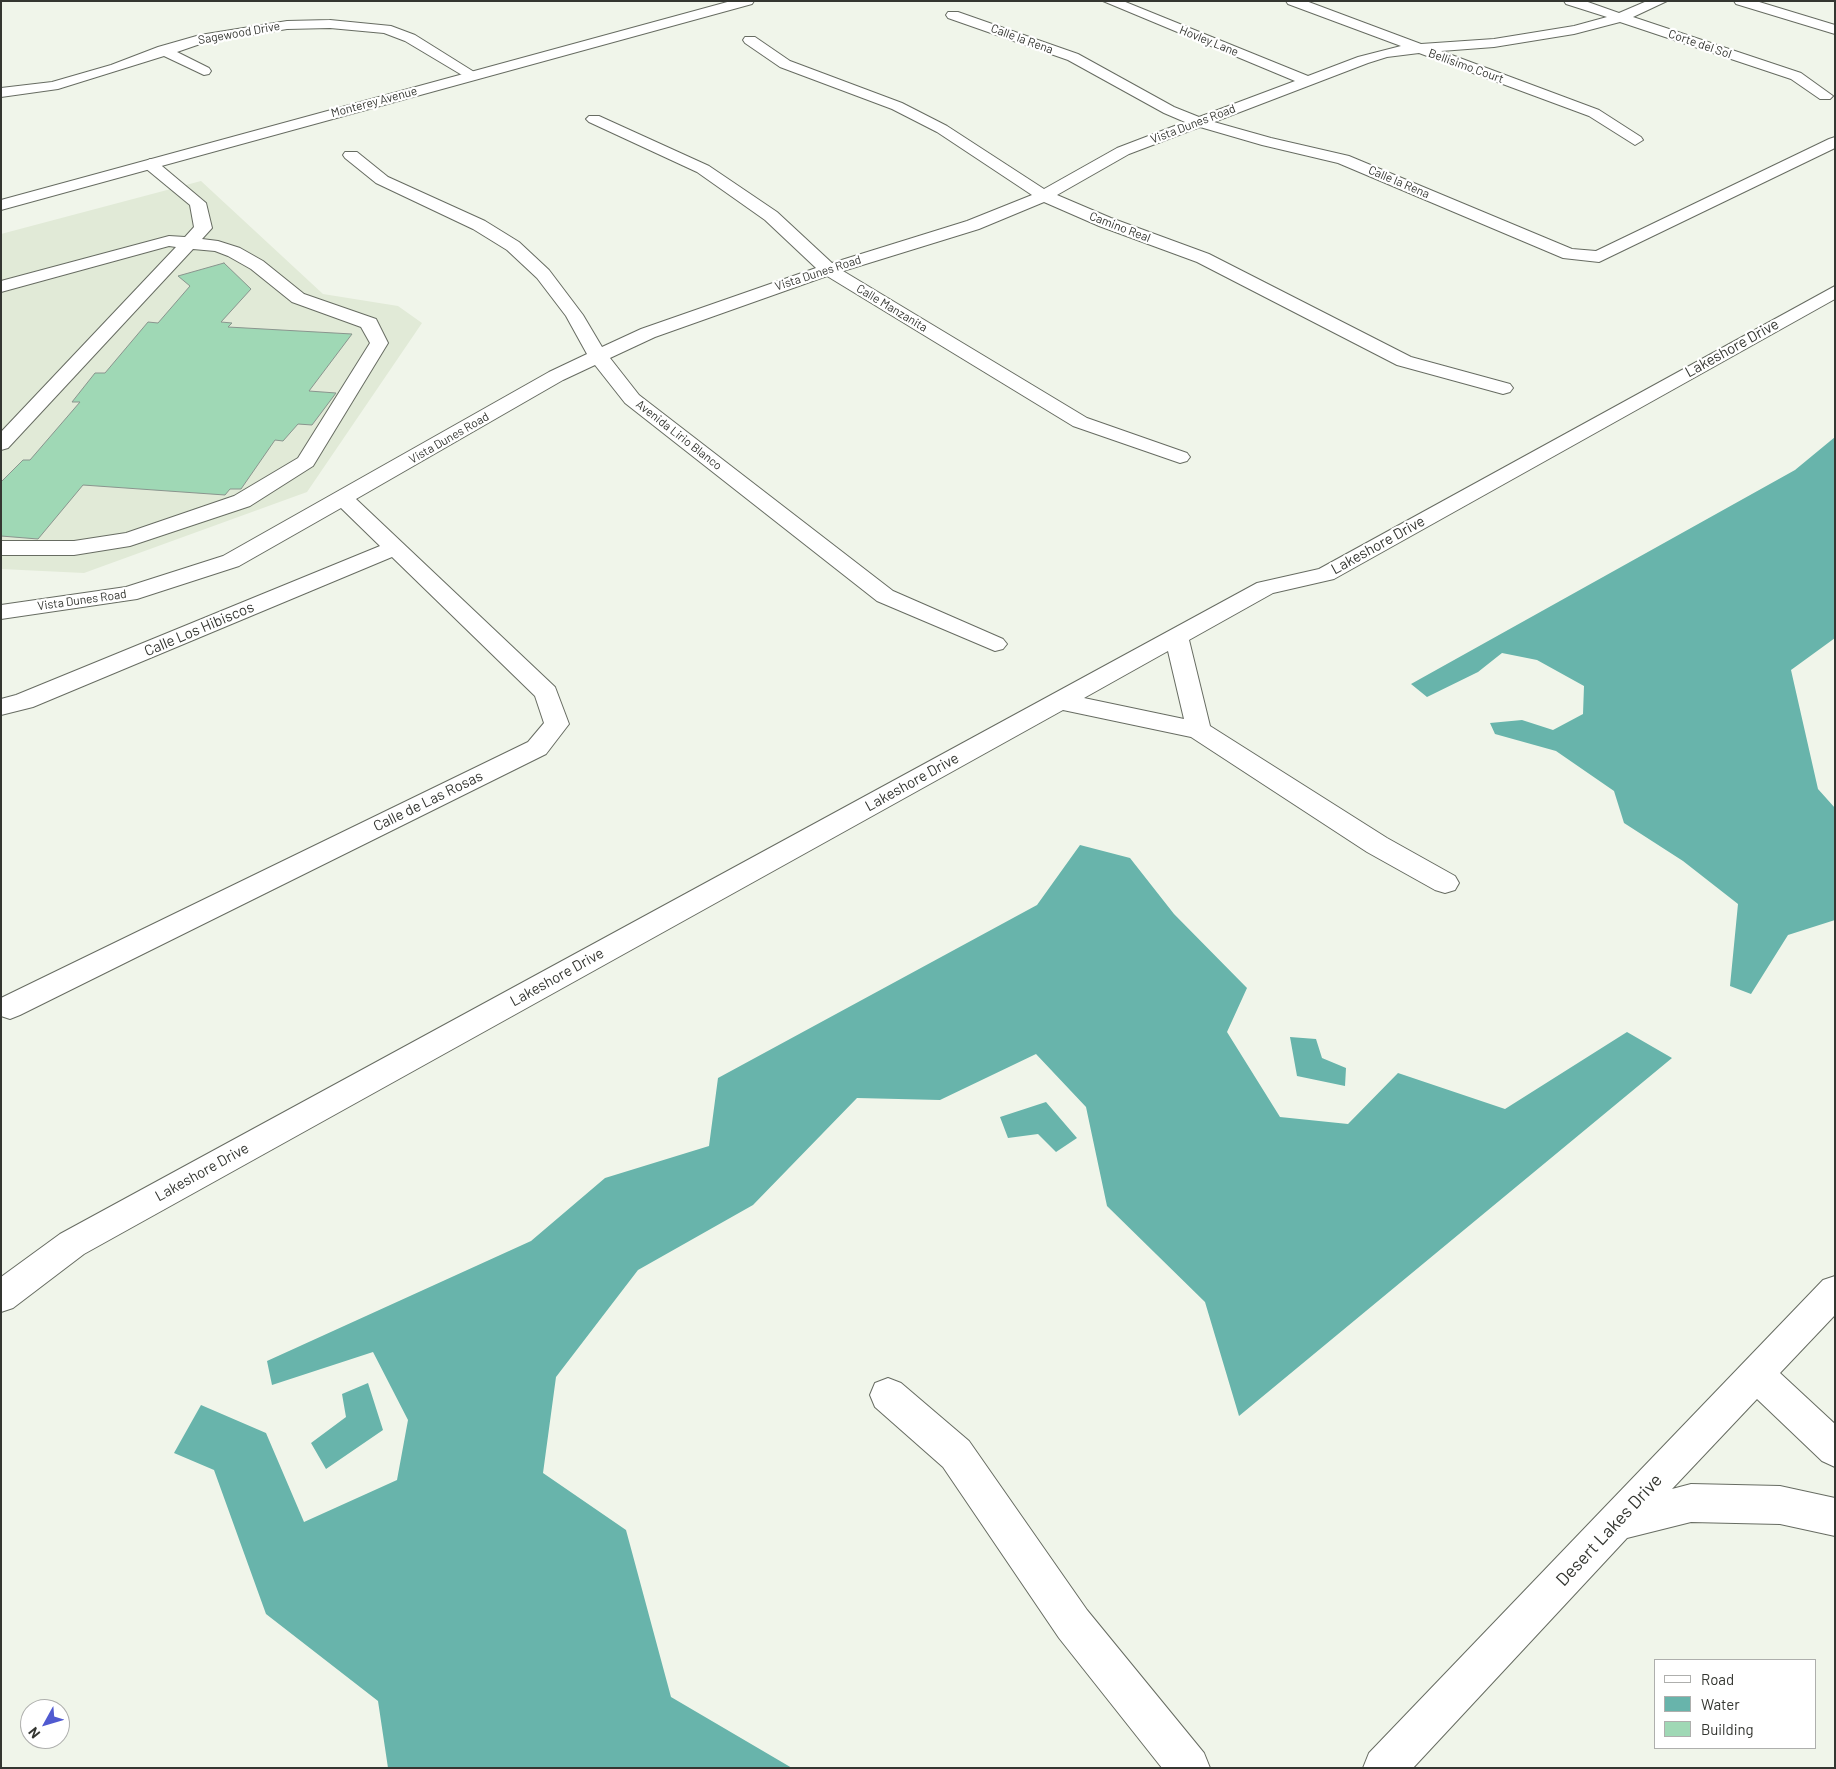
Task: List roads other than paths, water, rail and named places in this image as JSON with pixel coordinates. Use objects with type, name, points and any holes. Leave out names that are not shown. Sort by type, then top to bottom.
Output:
[{"type":"street","name":"Monterey Avenue","points":[[1,205],[747,1]]},
{"type":"street","name":"Hovley Lane","points":[[1110,1],[1308,81]]},
{"type":"street","name":"Bellisimo Court","points":[[1293,1],[1594,113],[1635,140]]},
{"type":"street","name":"Corte del Sol","points":[[1572,1],[1796,76],[1825,96]]},
{"type":"street","name":"Vista Dunes Road","points":[[1,612],[129,594],[222,564],[343,498],[556,376],[648,333],[708,310],[973,224],[1044,196],[1123,151],[1308,81],[1386,53],[1418,48],[1527,39],[1574,30],[1620,17],[1660,1]]},
{"type":"street","points":[[1741,1],[1835,30]]},
{"type":"street","points":[[320,24],[332,11]]},
{"type":"street","name":"Calle la Rena","points":[[953,15],[1073,58],[1169,110],[1198,122],[1268,142],[1342,159],[1569,254],[1599,257],[1835,142]]},
{"type":"street","name":"Sagewood Drive","points":[[1,93],[53,86],[116,68],[163,50],[200,39],[245,30],[287,25],[320,24],[386,29],[410,38],[456,63],[472,75]]},
{"type":"street","name":"Camino Real","points":[[750,40],[785,64],[897,106],[942,129],[1044,196],[1105,222],[1203,258],[1404,361],[1503,388]]},
{"type":"street","points":[[163,50],[204,71]]},
{"type":"street","points":[[437,68],[474,58]]},
{"type":"street","name":"Calle Manzanita","points":[[594,119],[703,169],[738,191],[771,216],[829,270],[1080,422],[1180,457]]},
{"type":"street","name":"Avenida Lirio Blanco","points":[[351,154],[382,180],[479,224],[513,246],[543,274],[574,315],[598,356],[632,398],[885,596],[995,644]]},
{"type":"street","points":[[1,444],[203,228],[198,203],[150,164]]},
{"type":"street","points":[[1,287],[168,241],[218,246],[258,265],[298,298],[369,323],[379,343],[306,462],[242,501],[130,539],[74,548],[1,548]]},
{"type":"street","name":"Lakeshore Drive","points":[[1,1297],[72,1244],[1265,588],[1326,574],[1835,291]]},
{"type":"street","points":[[1792,314],[1835,314]]},
{"type":"street","name":"Calle de Las Rosas","points":[[10,1007],[537,748],[557,724],[546,693],[343,498]]},
{"type":"street","name":"Calle Los Hibiscos","points":[[1,707],[24,702],[395,548]]},
{"type":"street","points":[[1176,637],[1200,730]]},
{"type":"street","points":[[1060,701],[1200,730],[1377,845],[1445,883]]},
{"type":"street","name":"Desert Lakes Drive","points":[[1384,1768],[1835,1292]]},
{"type":"street","points":[[1756,1374],[1835,1449]]},
{"type":"street","points":[[888,1395],[956,1454],[1073,1624],[1113,1676],[1190,1768]]},
{"type":"street","points":[[1616,1522],[1691,1503],[1780,1505],[1835,1518]]},
{"type":"water","points":[[1835,437],[1835,638],[1791,670],[1818,789],[1835,808],[1835,920],[1788,935],[1751,994],[1730,986],[1738,904],[1683,861],[1624,823],[1614,791],[1556,751],[1495,734],[1490,723],[1522,720],[1553,730],[1583,714],[1584,686],[1537,660],[1502,653],[1478,672],[1427,697],[1411,684],[1795,470]]},
{"type":"water","points":[[1080,845],[1130,858],[1174,914],[1247,988],[1227,1032],[1280,1117],[1348,1124],[1398,1073],[1505,1109],[1627,1032],[1672,1058],[1239,1416],[1205,1302],[1107,1206],[1086,1107],[1036,1054],[940,1100],[857,1098],[753,1205],[638,1270],[556,1377],[543,1473],[626,1530],[671,1697],[792,1768],[388,1768],[378,1701],[266,1614],[214,1470],[174,1453],[201,1405],[266,1433],[304,1522],[397,1480],[408,1420],[373,1352],[272,1385],[267,1361],[531,1241],[605,1178],[709,1146],[718,1078],[1037,905]]},
{"type":"water","points":[[1290,1037],[1316,1039],[1322,1058],[1346,1068],[1345,1086],[1297,1076]]},
{"type":"water","points":[[1046,1102],[1077,1138],[1056,1152],[1038,1134],[1008,1138],[1000,1117]]},
{"type":"water","points":[[368,1383],[383,1430],[326,1469],[311,1443],[346,1417],[342,1394]]}]
